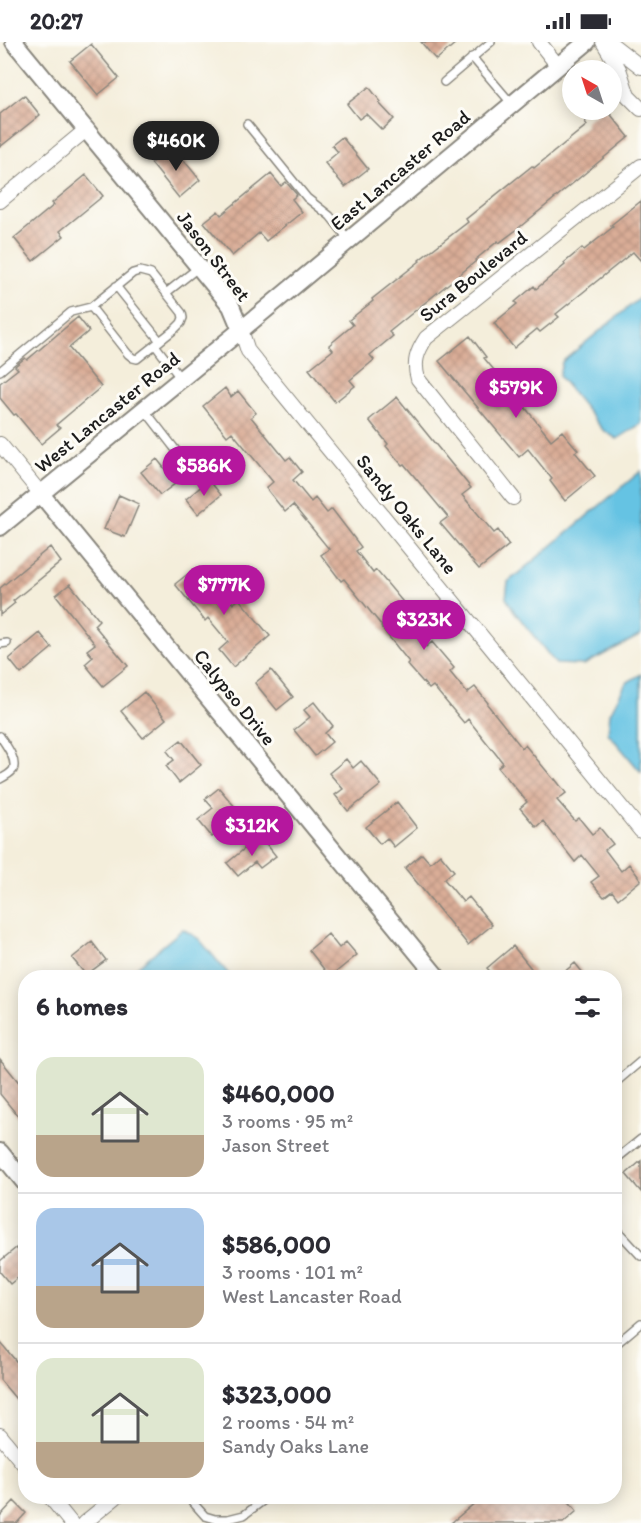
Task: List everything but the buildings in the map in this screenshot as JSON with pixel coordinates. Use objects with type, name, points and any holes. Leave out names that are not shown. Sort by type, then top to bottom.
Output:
[{"type":"street","name":"Jason Street","points":[[14,42],[231,306],[241,330]]},
{"type":"street","points":[[539,42],[558,66]]},
{"type":"street","name":"East Lancaster Road","points":[[241,330],[587,42]]},
{"type":"street","points":[[603,42],[619,69],[628,96],[641,109]]},
{"type":"street","points":[[609,42],[641,67]]},
{"type":"street","points":[[0,201],[87,129]]},
{"type":"street","name":"Sura Boulevard","points":[[513,498],[417,379],[415,360],[418,349],[426,338],[641,166]]},
{"type":"street","name":"West Lancaster Road","points":[[0,527],[241,330]]},
{"type":"street","name":"Sandy Oaks Lane","points":[[241,330],[248,351],[641,831]]},
{"type":"street","name":"Calypso Drive","points":[[0,444],[431,970]]},
{"type":"street","points":[[0,1152],[18,1174]]},
{"type":"street","points":[[0,1435],[18,1457]]},
{"type":"street","points":[[56,1504],[71,1523]]},
{"type":"street","points":[[84,1523],[107,1504]]},
{"type":"lane","points":[[444,81],[491,42]]},
{"type":"lane","points":[[472,57],[512,104]]},
{"type":"lane","points":[[247,124],[307,198],[330,216],[349,240]]},
{"type":"lane","points":[[166,293],[199,267]]},
{"type":"lane","points":[[0,371],[71,312],[91,307],[132,273],[146,271],[151,274],[182,313],[183,318],[175,329],[140,356],[133,358],[91,307]]},
{"type":"lane","points":[[116,286],[181,379]]},
{"type":"lane","points":[[144,409],[196,476]]},
{"type":"lane","points":[[0,736],[13,759],[14,767],[12,772],[0,779]]},
{"type":"lane","points":[[622,1077],[641,1061]]},
{"type":"lane","points":[[622,1154],[641,1139]]},
{"type":"lane","points":[[622,1236],[641,1256]]},
{"type":"lane","points":[[622,1339],[641,1323]]},
{"type":"lane","points":[[197,1504],[205,1516],[215,1519],[244,1515],[259,1504]]},
{"type":"water","points":[[641,297],[641,424],[617,439],[603,430],[559,376],[562,362]]},
{"type":"water","points":[[641,471],[641,635],[584,665],[556,664],[506,598],[508,582]]},
{"type":"water","points":[[641,674],[641,772],[608,733],[610,713],[626,683]]},
{"type":"water","points":[[183,929],[199,939],[225,970],[134,970]]}]
